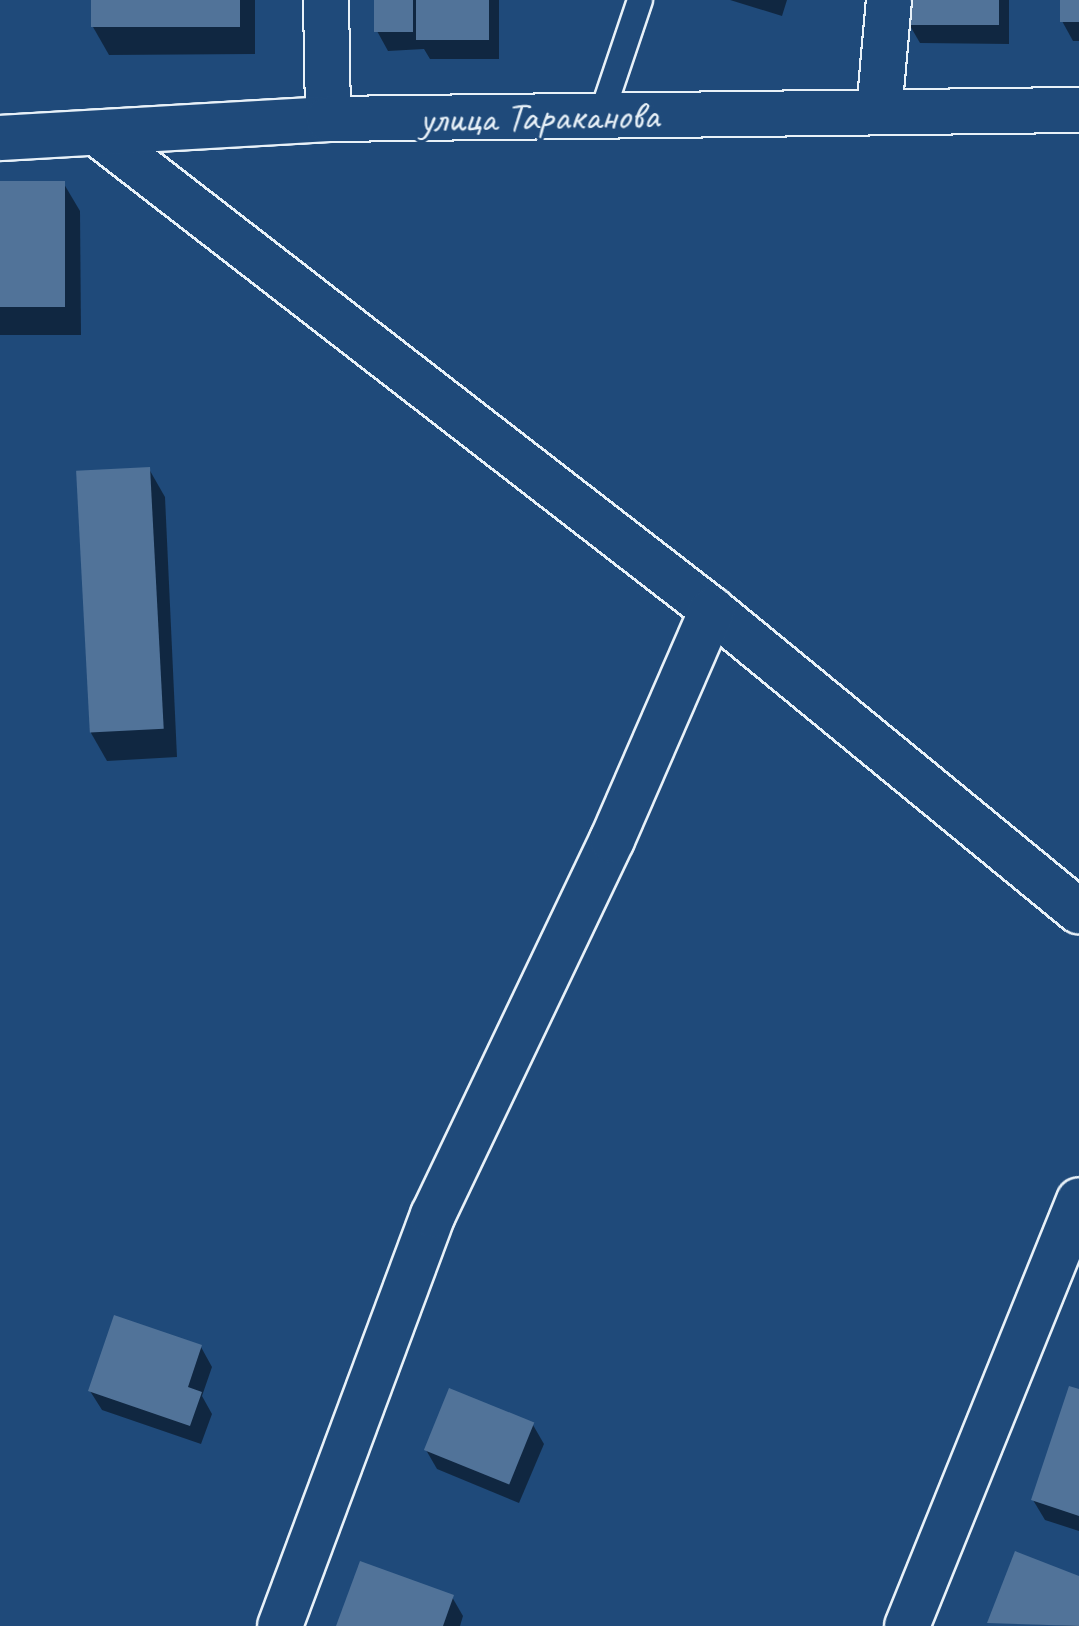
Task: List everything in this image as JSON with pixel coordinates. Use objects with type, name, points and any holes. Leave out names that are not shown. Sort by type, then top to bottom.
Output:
[{"type":"street","points":[[326,0],[328,119]]},
{"type":"street","points":[[879,112],[889,0]]},
{"type":"street","name":"улица Тараканова","points":[[0,138],[328,119],[1079,110]]},
{"type":"street","points":[[98,134],[712,610],[1079,911]]},
{"type":"street","points":[[280,1626],[433,1215],[612,840],[712,610]]},
{"type":"street","points":[[907,1626],[1079,1200]]},
{"type":"lane","points":[[601,116],[640,0]]},
{"type":"building","points":[[91,0],[240,0],[240,27],[91,27]]},
{"type":"building","points":[[374,0],[413,0],[413,32],[374,32]]},
{"type":"building","points":[[416,0],[489,0],[489,40],[416,40]]},
{"type":"building","points":[[907,0],[999,0],[999,25],[907,25]]},
{"type":"building","points":[[1060,0],[1079,0],[1079,22],[1060,22]]},
{"type":"building","points":[[0,181],[65,181],[65,307],[0,307]]},
{"type":"building","points":[[150,467],[164,729],[90,733],[76,471]]},
{"type":"building","points":[[114,1315],[202,1345],[188,1387],[202,1392],[190,1426],[88,1391]]},
{"type":"building","points":[[1069,1386],[1079,1389],[1079,1516],[1031,1500]]},
{"type":"building","points":[[449,1388],[534,1422],[509,1485],[424,1450]]},
{"type":"building","points":[[1015,1551],[1079,1576],[1079,1626],[987,1623]]},
{"type":"building","points":[[360,1561],[454,1595],[443,1626],[336,1626]]}]
